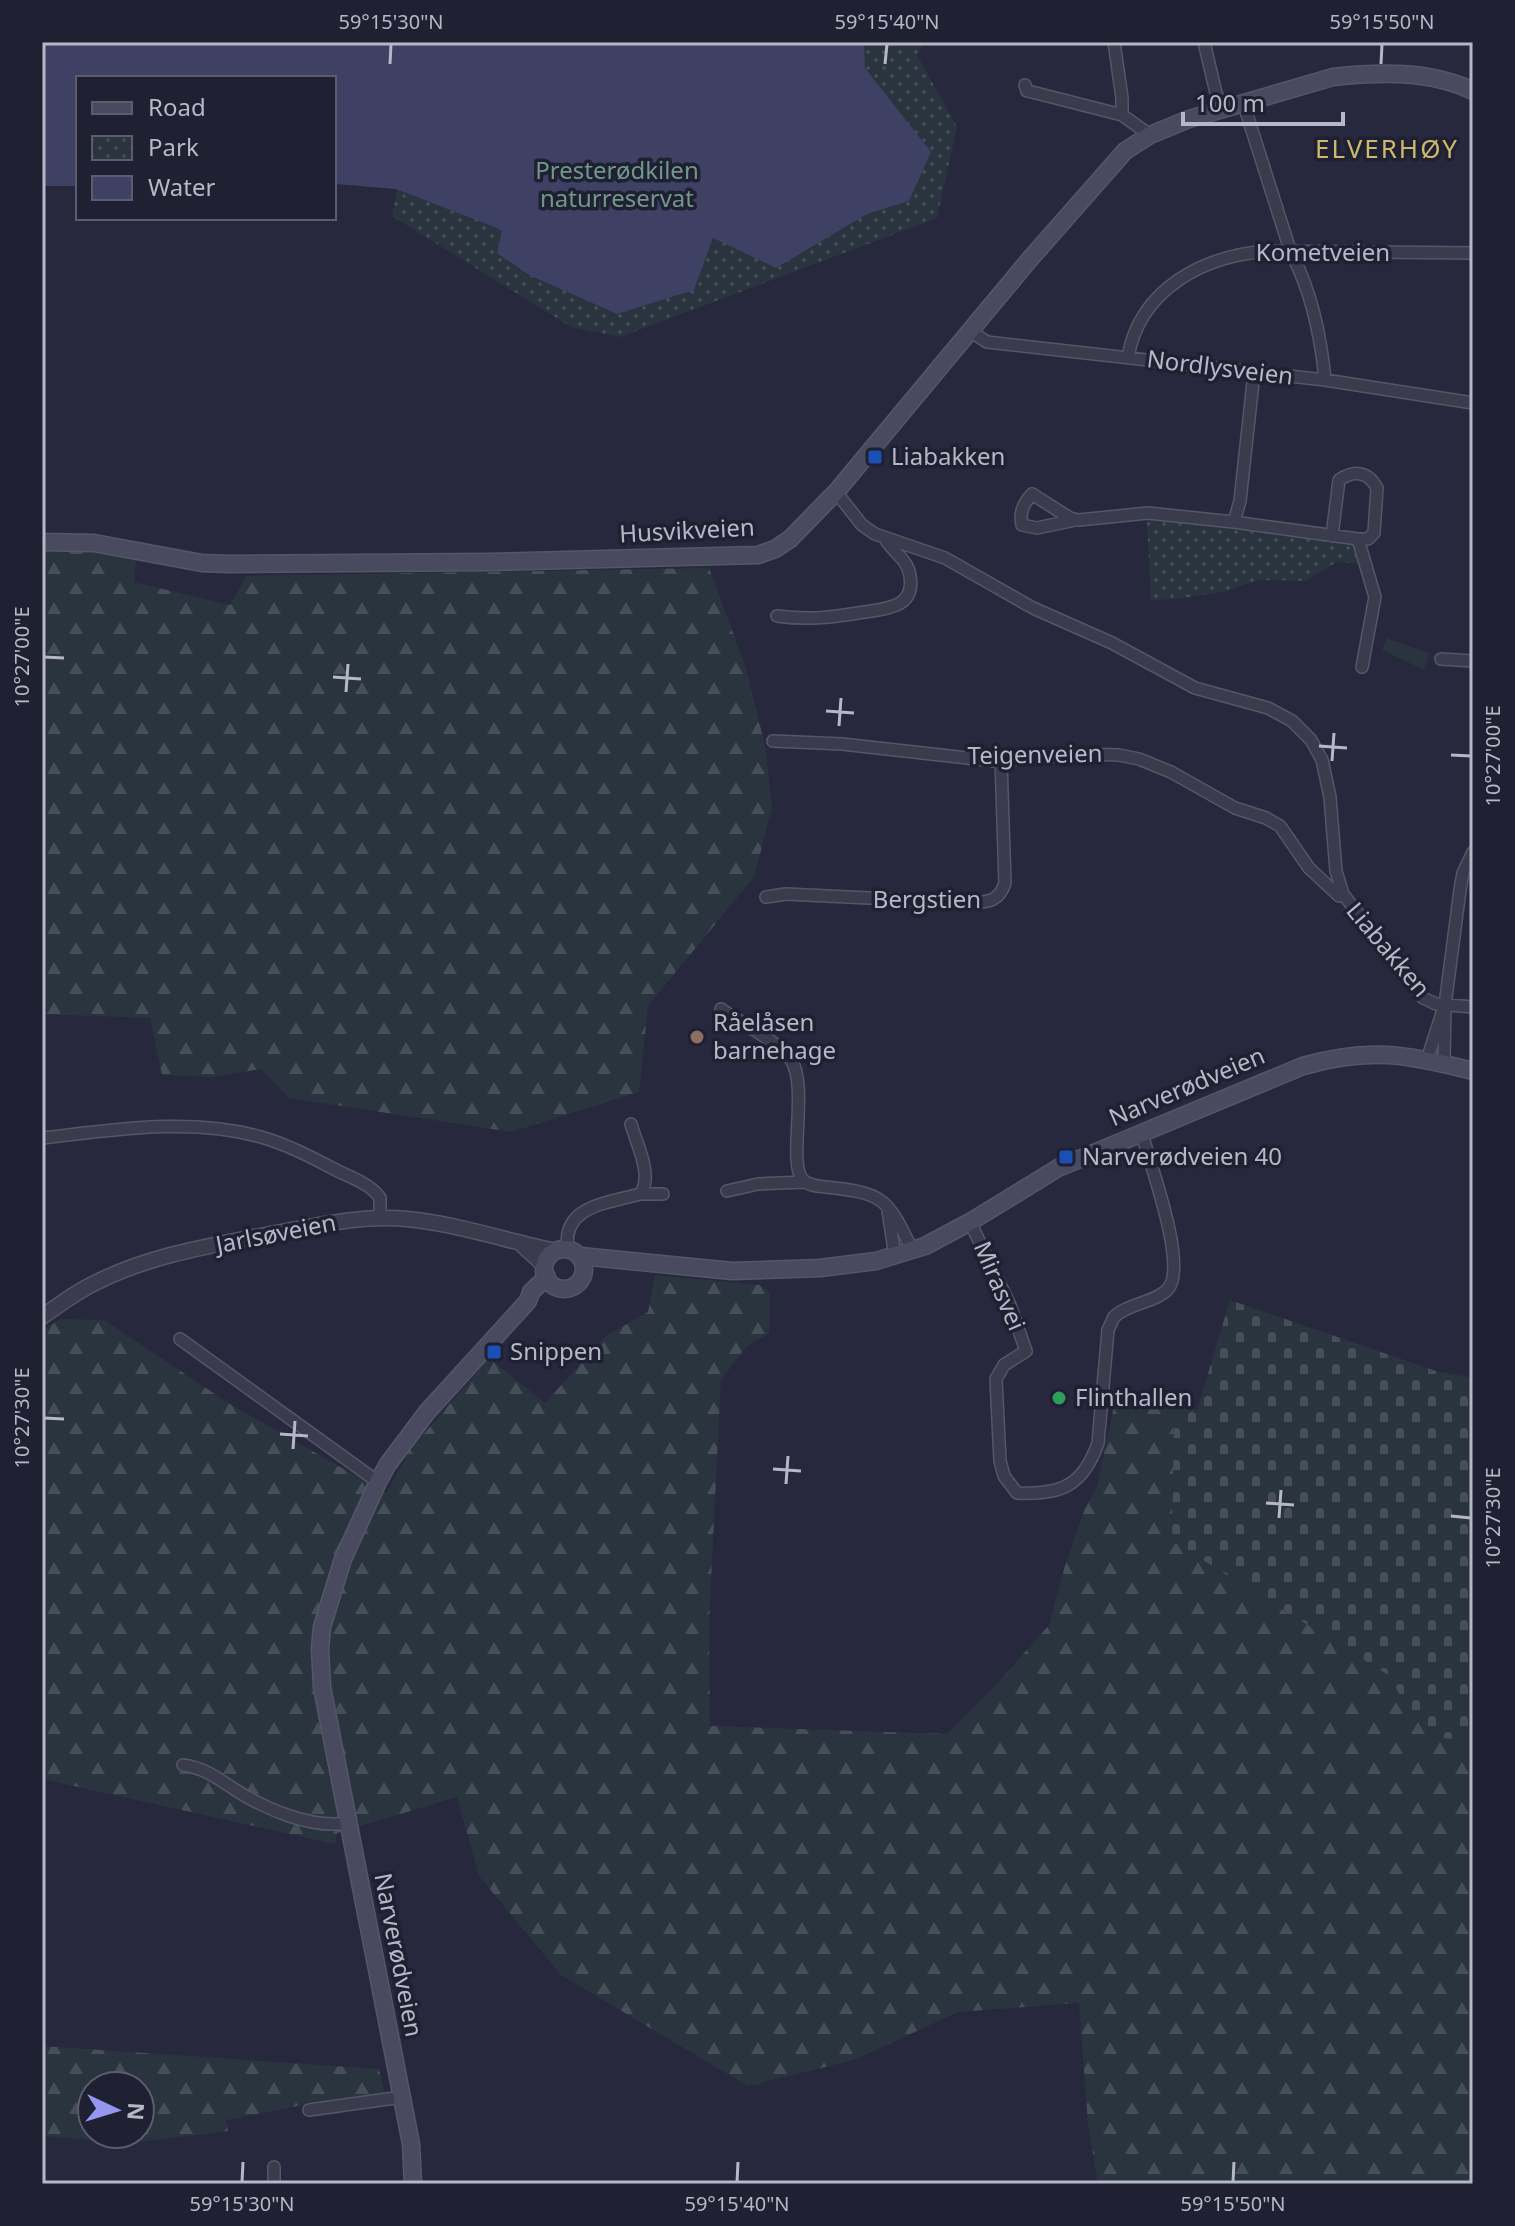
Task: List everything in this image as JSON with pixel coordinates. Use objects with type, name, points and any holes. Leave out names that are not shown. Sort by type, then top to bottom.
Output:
[{"type":"main road","name":"Husvikveien","points":[[42,542],[94,543],[202,563],[229,564],[489,562],[758,555],[790,539],[836,492],[1125,151],[1150,135],[1223,108],[1307,83],[1357,75],[1431,77],[1473,91]]},
{"type":"main road","name":"Narverødveien","points":[[550,1277],[547,1260],[568,1252],[609,1260],[732,1271],[860,1264],[912,1250],[970,1222],[1058,1168],[1278,1075],[1331,1058],[1374,1053],[1427,1060],[1473,1071]]},
{"type":"main road","name":"Narverødveien","points":[[568,1252],[584,1268],[583,1275]]},
{"type":"main road","name":"Narverødveien","points":[[550,1277],[576,1285],[583,1275],[609,1260]]},
{"type":"main road","name":"Narverødveien","points":[[413,2184],[411,2144],[322,1687],[322,1627],[339,1571],[388,1464],[427,1412],[528,1301],[531,1292],[550,1277]]},
{"type":"street","points":[[1114,42],[1122,115]]},
{"type":"street","points":[[1204,42],[1216,93],[1223,108]]},
{"type":"street","points":[[1025,85],[1027,91],[1122,115],[1150,135]]},
{"type":"street","points":[[1243,102],[1291,253],[1304,284],[1323,354],[1325,380]]},
{"type":"street","name":"Kometveien","points":[[1128,357],[1131,340],[1142,318],[1162,294],[1181,277],[1208,263],[1269,251],[1473,253]]},
{"type":"street","name":"Nordlysveien","points":[[970,331],[987,342],[1325,380],[1473,403]]},
{"type":"street","points":[[1234,522],[1240,501],[1254,373]]},
{"type":"street","points":[[1075,520],[1032,494],[1023,506],[1020,518],[1022,525],[1037,528],[1075,520],[1148,513],[1332,536],[1368,539],[1374,533],[1377,488],[1368,476],[1356,473],[1341,478],[1337,483],[1332,536]]},
{"type":"street","name":"Liabakken","points":[[836,492],[862,525],[886,540],[945,558],[1033,608],[1112,643],[1195,688],[1268,708],[1292,721],[1311,740],[1322,760],[1330,797],[1336,871],[1343,894],[1418,993],[1431,1002],[1445,1005]]},
{"type":"street","points":[[1358,539],[1375,597],[1362,667]]},
{"type":"street","name":"Liabakken","points":[[777,616],[821,620],[887,610],[902,602],[910,588],[909,570],[886,540]]},
{"type":"street","points":[[1441,659],[1473,661]]},
{"type":"street","name":"Teigenveien","points":[[773,741],[842,744],[974,760],[1001,761],[1084,754],[1139,759],[1171,772],[1239,810],[1275,822],[1288,834],[1318,879],[1339,896],[1343,894]]},
{"type":"street","name":"Bergstien","points":[[766,897],[786,894],[972,903],[995,900],[1005,883],[1001,761]]},
{"type":"street","points":[[1473,852],[1463,873],[1445,1005],[1473,1007]]},
{"type":"street","name":"Liabakken","points":[[1427,1060],[1445,1005]]},
{"type":"street","name":"Liabakken","points":[[1444,1064],[1445,1005]]},
{"type":"street","points":[[721,1009],[791,1060],[797,1089],[797,1167],[805,1182]]},
{"type":"street","points":[[631,1124],[645,1174],[644,1189],[640,1194]]},
{"type":"street","points":[[42,1138],[140,1128],[242,1133],[289,1148],[367,1185],[380,1198],[380,1218]]},
{"type":"street","name":"Mirasvei","points":[[970,1222],[1010,1305],[1026,1351],[1004,1365],[996,1379],[1000,1461],[1004,1476],[1017,1493],[1049,1494],[1070,1485],[1092,1460],[1103,1411],[1108,1330],[1114,1317],[1169,1288],[1175,1275],[1173,1241],[1142,1134]]},
{"type":"street","points":[[727,1191],[758,1184],[805,1182],[867,1192],[888,1207],[912,1250]]},
{"type":"street","name":"Narverødveien","points":[[568,1252],[566,1235],[576,1216],[640,1194],[663,1194]]},
{"type":"street","points":[[888,1207],[895,1256]]},
{"type":"street","name":"Jarlsøveien","points":[[42,1317],[96,1282],[164,1256],[333,1222],[380,1218],[460,1226],[522,1244],[568,1252]]},
{"type":"street","name":"Jarlsøveien","points":[[522,1244],[550,1277]]},
{"type":"street","points":[[180,1339],[378,1482]]},
{"type":"street","points":[[183,1765],[212,1773],[251,1799],[307,1821],[333,1825],[348,1823]]},
{"type":"street","points":[[309,2110],[402,2097]]},
{"type":"street","points":[[274,2167],[274,2184]]},
{"type":"green space","name":"Presterødkilen naturreservat","points":[[424,42],[924,42],[917,55],[957,127],[937,218],[620,337],[571,327],[392,216]]},
{"type":"green space","points":[[1154,516],[1353,542],[1361,564],[1337,562],[1305,581],[1259,580],[1222,592],[1151,600],[1147,522]]},
{"type":"green space","points":[[42,551],[88,551],[136,558],[134,582],[230,605],[246,576],[709,568],[746,668],[766,750],[772,808],[754,877],[648,1006],[639,1092],[511,1132],[289,1098],[261,1069],[213,1077],[162,1075],[150,1018],[42,1014]]},
{"type":"green space","points":[[1387,638],[1429,653],[1424,670],[1382,650]]},
{"type":"green space","points":[[655,1275],[760,1285],[770,1292],[769,1333],[746,1347],[721,1380],[709,1622],[710,1726],[947,1734],[1049,1625],[1065,1566],[1084,1511],[1097,1486],[1117,1392],[1174,1403],[1172,1541],[1390,1676],[1409,1714],[1437,1738],[1473,1740],[1473,2184],[1098,2184],[1088,2124],[1079,2003],[958,2012],[854,2060],[748,2086],[561,1975],[479,1876],[457,1797],[337,1833],[335,1844],[42,1779],[42,1331],[60,1319],[104,1320],[230,1404],[386,1493],[410,1450],[489,1358],[545,1403],[606,1336],[648,1312]]},
{"type":"green space","points":[[1230,1300],[1436,1371],[1473,1378],[1473,1740],[1437,1738],[1409,1714],[1390,1676],[1172,1541],[1174,1403],[1197,1410]]},
{"type":"green space","points":[[42,2046],[379,2069],[386,2097],[303,2105],[226,2120],[228,2131],[156,2140],[156,2070],[76,2070],[76,2139],[42,2136]]},
{"type":"water","name":"Presterødkilen naturreservat","points":[[42,42],[864,42],[865,68],[931,152],[909,201],[867,214],[776,268],[713,238],[694,290],[617,314],[529,275],[497,253],[502,230],[396,189],[336,184],[336,76],[76,76],[76,186],[42,186]]},
{"type":"place","name":"Liabakken","points":[[875,457]]},
{"type":"place","name":"Råelåsen barnehage","points":[[697,1037]]},
{"type":"place","name":"Narverødveien 40","points":[[1066,1157]]},
{"type":"place","name":"Snippen","points":[[494,1352]]},
{"type":"place","name":"Flinthallen","points":[[1059,1398]]},
{"type":"district","name":"ELVERHØY","points":[[1387,149]]}]
